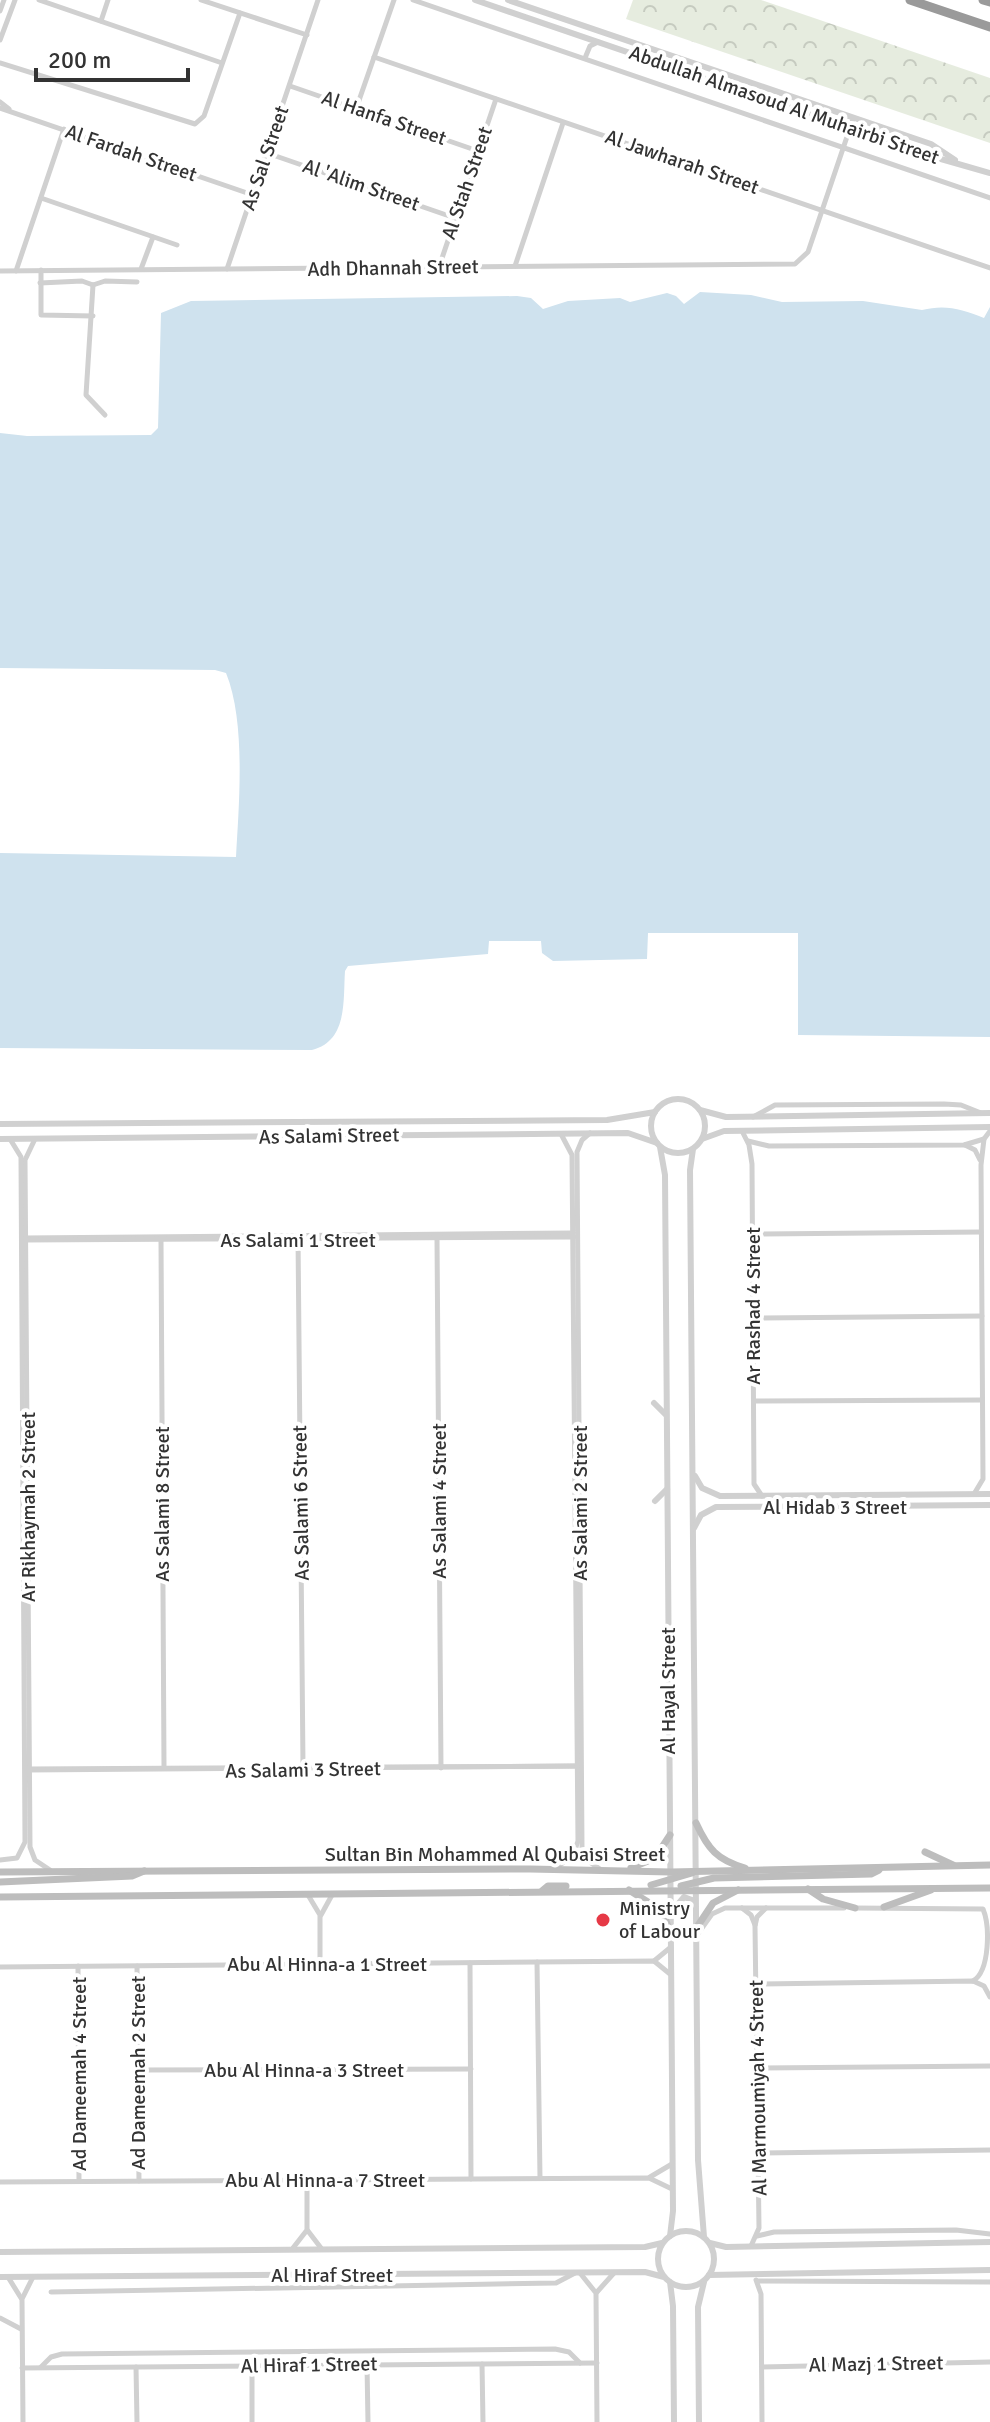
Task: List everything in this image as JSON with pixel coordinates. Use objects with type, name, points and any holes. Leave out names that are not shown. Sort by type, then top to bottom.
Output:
[{"type":"highway","points":[[910,0],[990,27]]},
{"type":"highway","points":[[983,0],[990,2]]},
{"type":"main road","points":[[696,1823],[711,1852],[719,1859],[754,1871]]},
{"type":"main road","points":[[623,1871],[655,1858],[670,1835]]},
{"type":"main road","points":[[925,1852],[955,1866]]},
{"type":"main road","name":"Sultan Bin Mohammed Al Qubaisi Street","points":[[0,1897],[627,1889],[696,1871],[990,1865]]},
{"type":"main road","points":[[696,1885],[871,1874],[882,1868]]},
{"type":"main road","points":[[0,1882],[132,1876],[146,1869]]},
{"type":"main road","name":"Sultan Bin Mohammed Al Qubaisi Street","points":[[0,1872],[554,1869],[623,1871],[696,1885],[741,1888],[990,1888]]},
{"type":"main road","points":[[542,1891],[548,1886],[649,1885],[671,1880]]},
{"type":"main road","points":[[806,1887],[823,1899],[855,1908]]},
{"type":"main road","points":[[697,1931],[713,1903],[741,1888]]},
{"type":"main road","points":[[884,1907],[937,1888]]},
{"type":"main road","points":[[627,1889],[662,1911],[671,1934]]},
{"type":"street","points":[[0,11],[4,0]]},
{"type":"street","points":[[0,40],[15,0]]},
{"type":"street","points":[[11,9],[23,0]]},
{"type":"street","points":[[39,0],[222,63]]},
{"type":"street","points":[[101,21],[108,0]]},
{"type":"street","points":[[201,0],[307,35]]},
{"type":"street","name":"As Sal Street","points":[[227,269],[318,0]]},
{"type":"street","points":[[356,109],[394,0]]},
{"type":"street","points":[[413,0],[990,198]]},
{"type":"street","name":"Abdullah Almasoud Al Muhairbi Street","points":[[475,0],[930,156],[958,162]]},
{"type":"street","name":"Abdullah Almasoud Al Muhairbi Street","points":[[508,0],[936,146],[958,162]]},
{"type":"street","points":[[0,63],[192,125],[204,116],[240,13]]},
{"type":"street","points":[[583,37],[588,48],[585,58]]},
{"type":"street","points":[[588,48],[598,42]]},
{"type":"street","points":[[0,55],[8,64]]},
{"type":"street","name":"Al Jawharah Street","points":[[374,57],[990,268]]},
{"type":"street","name":"Al Hanfa Street","points":[[290,86],[478,151]]},
{"type":"street","name":"Al Stah Street","points":[[439,267],[496,99]]},
{"type":"street","name":"Al Fardah Street","points":[[0,102],[10,109]]},
{"type":"street","name":"Al Fardah Street","points":[[0,108],[253,195]]},
{"type":"street","name":"Adh Dhannah Street","points":[[0,271],[786,263],[799,258],[809,246],[853,119]]},
{"type":"street","points":[[515,266],[563,122]]},
{"type":"street","points":[[16,271],[64,129]]},
{"type":"street","points":[[930,156],[940,154],[936,146]]},
{"type":"street","name":"Al 'Alim Street","points":[[267,153],[455,218]]},
{"type":"street","points":[[958,162],[990,173]]},
{"type":"street","points":[[41,198],[177,245]]},
{"type":"street","points":[[141,269],[153,237]]},
{"type":"street","points":[[101,269],[86,361],[86,395],[105,415]]},
{"type":"street","points":[[41,270],[43,316],[93,316]]},
{"type":"street","points":[[86,270],[86,283]]},
{"type":"street","points":[[40,283],[137,282]]},
{"type":"street","points":[[986,1113],[726,1117],[700,1110],[689,1101],[676,1099],[663,1103],[655,1112],[651,1125],[658,1145],[680,1153],[693,1149],[702,1139],[724,1131],[990,1129]]},
{"type":"street","points":[[700,1110],[705,1125],[702,1139]]},
{"type":"street","name":"As Salami Street","points":[[0,1124],[607,1120],[655,1112]]},
{"type":"street","points":[[990,1129],[984,1139],[981,1165],[983,1479],[990,1493]]},
{"type":"street","name":"Ar Rashad 4 Street","points":[[742,1131],[748,1141],[752,1164],[754,1484]]},
{"type":"street","name":"As Salami Street","points":[[0,1139],[590,1133],[634,1134],[658,1145]]},
{"type":"street","name":"As Salami 2 Street","points":[[554,1869],[570,1859],[578,1845],[578,1277],[575,1235],[577,1149],[590,1133]]},
{"type":"street","name":"As Salami 2 Street","points":[[560,1134],[572,1153],[575,1235],[579,1765]]},
{"type":"street","name":"Ar Rikhaymah 2 Street","points":[[0,1860],[17,1858],[25,1848],[25,1156],[35,1138]]},
{"type":"street","points":[[9,1139],[20,1154],[24,1239]]},
{"type":"street","points":[[748,1141],[769,1146],[964,1145],[984,1139]]},
{"type":"street","name":"Al Hayal Street","points":[[658,1145],[665,1175],[671,1880],[670,2236]]},
{"type":"street","points":[[964,1145],[975,1150],[981,1165]]},
{"type":"street","points":[[752,1164],[757,1152],[769,1146]]},
{"type":"street","name":"Al Hayal Street","points":[[693,1149],[690,1170],[699,2187],[707,2240]]},
{"type":"street","points":[[753,1234],[981,1232]]},
{"type":"street","name":"As Salami 1 Street","points":[[24,1239],[575,1235]]},
{"type":"street","name":"As Salami 4 Street","points":[[437,1236],[441,1766]]},
{"type":"street","name":"As Salami 6 Street","points":[[298,1237],[303,1768]]},
{"type":"street","name":"As Salami 8 Street","points":[[161,1238],[164,1769]]},
{"type":"street","points":[[754,1318],[982,1316]]},
{"type":"street","points":[[754,1401],[982,1400]]},
{"type":"street","points":[[654,1403],[667,1416]]},
{"type":"street","name":"Ar Rikhaymah 2 Street","points":[[25,1446],[25,1730],[30,1851],[35,1860],[50,1870]]},
{"type":"street","name":"Al Hidab 3 Street","points":[[693,1472],[709,1493],[731,1496],[990,1493]]},
{"type":"street","points":[[973,1495],[983,1479]]},
{"type":"street","points":[[746,1496],[754,1484],[763,1496]]},
{"type":"street","points":[[655,1501],[667,1489]]},
{"type":"street","points":[[731,1496],[725,1502],[731,1507]]},
{"type":"street","name":"Al Hidab 3 Street","points":[[693,1531],[698,1518],[707,1509],[990,1505]]},
{"type":"street","points":[[579,1765],[583,1854],[601,1870]]},
{"type":"street","name":"As Salami 3 Street","points":[[27,1770],[579,1765]]},
{"type":"street","points":[[308,1895],[320,1915]]},
{"type":"street","points":[[320,1964],[320,1915],[332,1895]]},
{"type":"street","points":[[671,1914],[679,1900],[687,1896],[694,1902],[697,1913]]},
{"type":"street","points":[[697,1931],[716,1911],[742,1908],[983,1909],[989,1921],[988,1962],[982,1976],[973,1981]]},
{"type":"street","points":[[742,1908],[751,1915],[755,1926]]},
{"type":"street","points":[[755,1926],[757,1917],[766,1908]]},
{"type":"street","name":"Al Marmoumiyah 4 Street","points":[[750,2247],[757,2236],[759,2219],[755,1926]]},
{"type":"street","points":[[671,1947],[654,1961],[671,1976]]},
{"type":"street","name":"Abu Al Hinna-a 1 Street","points":[[0,1967],[654,1961]]},
{"type":"street","points":[[537,1962],[540,2178]]},
{"type":"street","points":[[470,1963],[471,2179]]},
{"type":"street","name":"Ad Dameemah 4 Street","points":[[78,1966],[79,2181]]},
{"type":"street","name":"Ad Dameemah 2 Street","points":[[137,1966],[139,2181]]},
{"type":"street","points":[[756,1984],[973,1981],[984,1986],[990,1997]]},
{"type":"street","points":[[758,2068],[990,2066]]},
{"type":"street","name":"Abu Al Hinna-a 3 Street","points":[[138,2070],[471,2069]]},
{"type":"street","points":[[759,2153],[990,2150]]},
{"type":"street","points":[[649,2178],[672,2164]]},
{"type":"street","name":"Abu Al Hinna-a 7 Street","points":[[0,2182],[649,2178],[672,2189]]},
{"type":"street","points":[[307,2180],[307,2230],[321,2248]]},
{"type":"street","points":[[759,2219],[774,2232]]},
{"type":"street","points":[[979,2232],[989,2225]]},
{"type":"street","points":[[293,2248],[307,2230]]},
{"type":"street","points":[[674,2422],[673,2306],[667,2280],[658,2264],[662,2243],[670,2236],[687,2231],[722,2247],[990,2242]]},
{"type":"street","points":[[757,2236],[774,2232],[990,2234]]},
{"type":"street","points":[[699,2422],[698,2307],[715,2262],[707,2240]]},
{"type":"street","name":"Al Hiraf Street","points":[[0,2252],[645,2247],[662,2243]]},
{"type":"street","points":[[667,2280],[684,2287],[707,2278],[743,2273],[990,2270]]},
{"type":"street","points":[[596,2293],[615,2272]]},
{"type":"street","name":"Al Hiraf Street","points":[[4,2277],[645,2272],[667,2280]]},
{"type":"street","points":[[51,2292],[556,2283],[578,2273],[596,2293],[597,2422]]},
{"type":"street","points":[[743,2273],[757,2281],[772,2284],[990,2282]]},
{"type":"street","points":[[102,2276],[116,2290]]},
{"type":"street","points":[[4,2277],[22,2299]]},
{"type":"street","points":[[23,2422],[22,2299],[33,2277]]},
{"type":"street","points":[[757,2281],[761,2298],[762,2422]]},
{"type":"street","points":[[982,2282],[990,2288]]},
{"type":"street","points":[[761,2298],[772,2284]]},
{"type":"street","points":[[0,2318],[22,2330]]},
{"type":"street","points":[[41,2368],[48,2359],[62,2354],[539,2349],[565,2350],[580,2363]]},
{"type":"street","name":"Al Mazj 1 Street","points":[[762,2367],[990,2362]]},
{"type":"street","name":"Al Hiraf 1 Street","points":[[22,2368],[597,2363]]},
{"type":"street","points":[[482,2364],[483,2422]]},
{"type":"street","points":[[367,2365],[368,2422]]},
{"type":"street","points":[[252,2366],[252,2422]]},
{"type":"street","points":[[136,2367],[137,2422]]},
{"type":"green space","points":[[633,0],[761,0],[990,78],[990,143],[626,19]]},
{"type":"water","points":[[700,292],[751,295],[782,302],[863,301],[922,310],[946,308],[984,318],[990,307],[990,1037],[798,1035],[798,933],[648,933],[647,959],[553,961],[542,953],[541,941],[489,941],[488,954],[348,966],[338,1029],[324,1045],[312,1050],[0,1048],[0,853],[236,857],[240,764],[236,715],[226,673],[215,670],[0,668],[0,433],[27,436],[151,435],[158,428],[161,313],[191,301],[517,296],[531,298],[543,309],[568,301],[620,298],[630,302],[667,293],[684,304]]},
{"type":"place","name":"Ministry of Labour","points":[[603,1920]]}]
